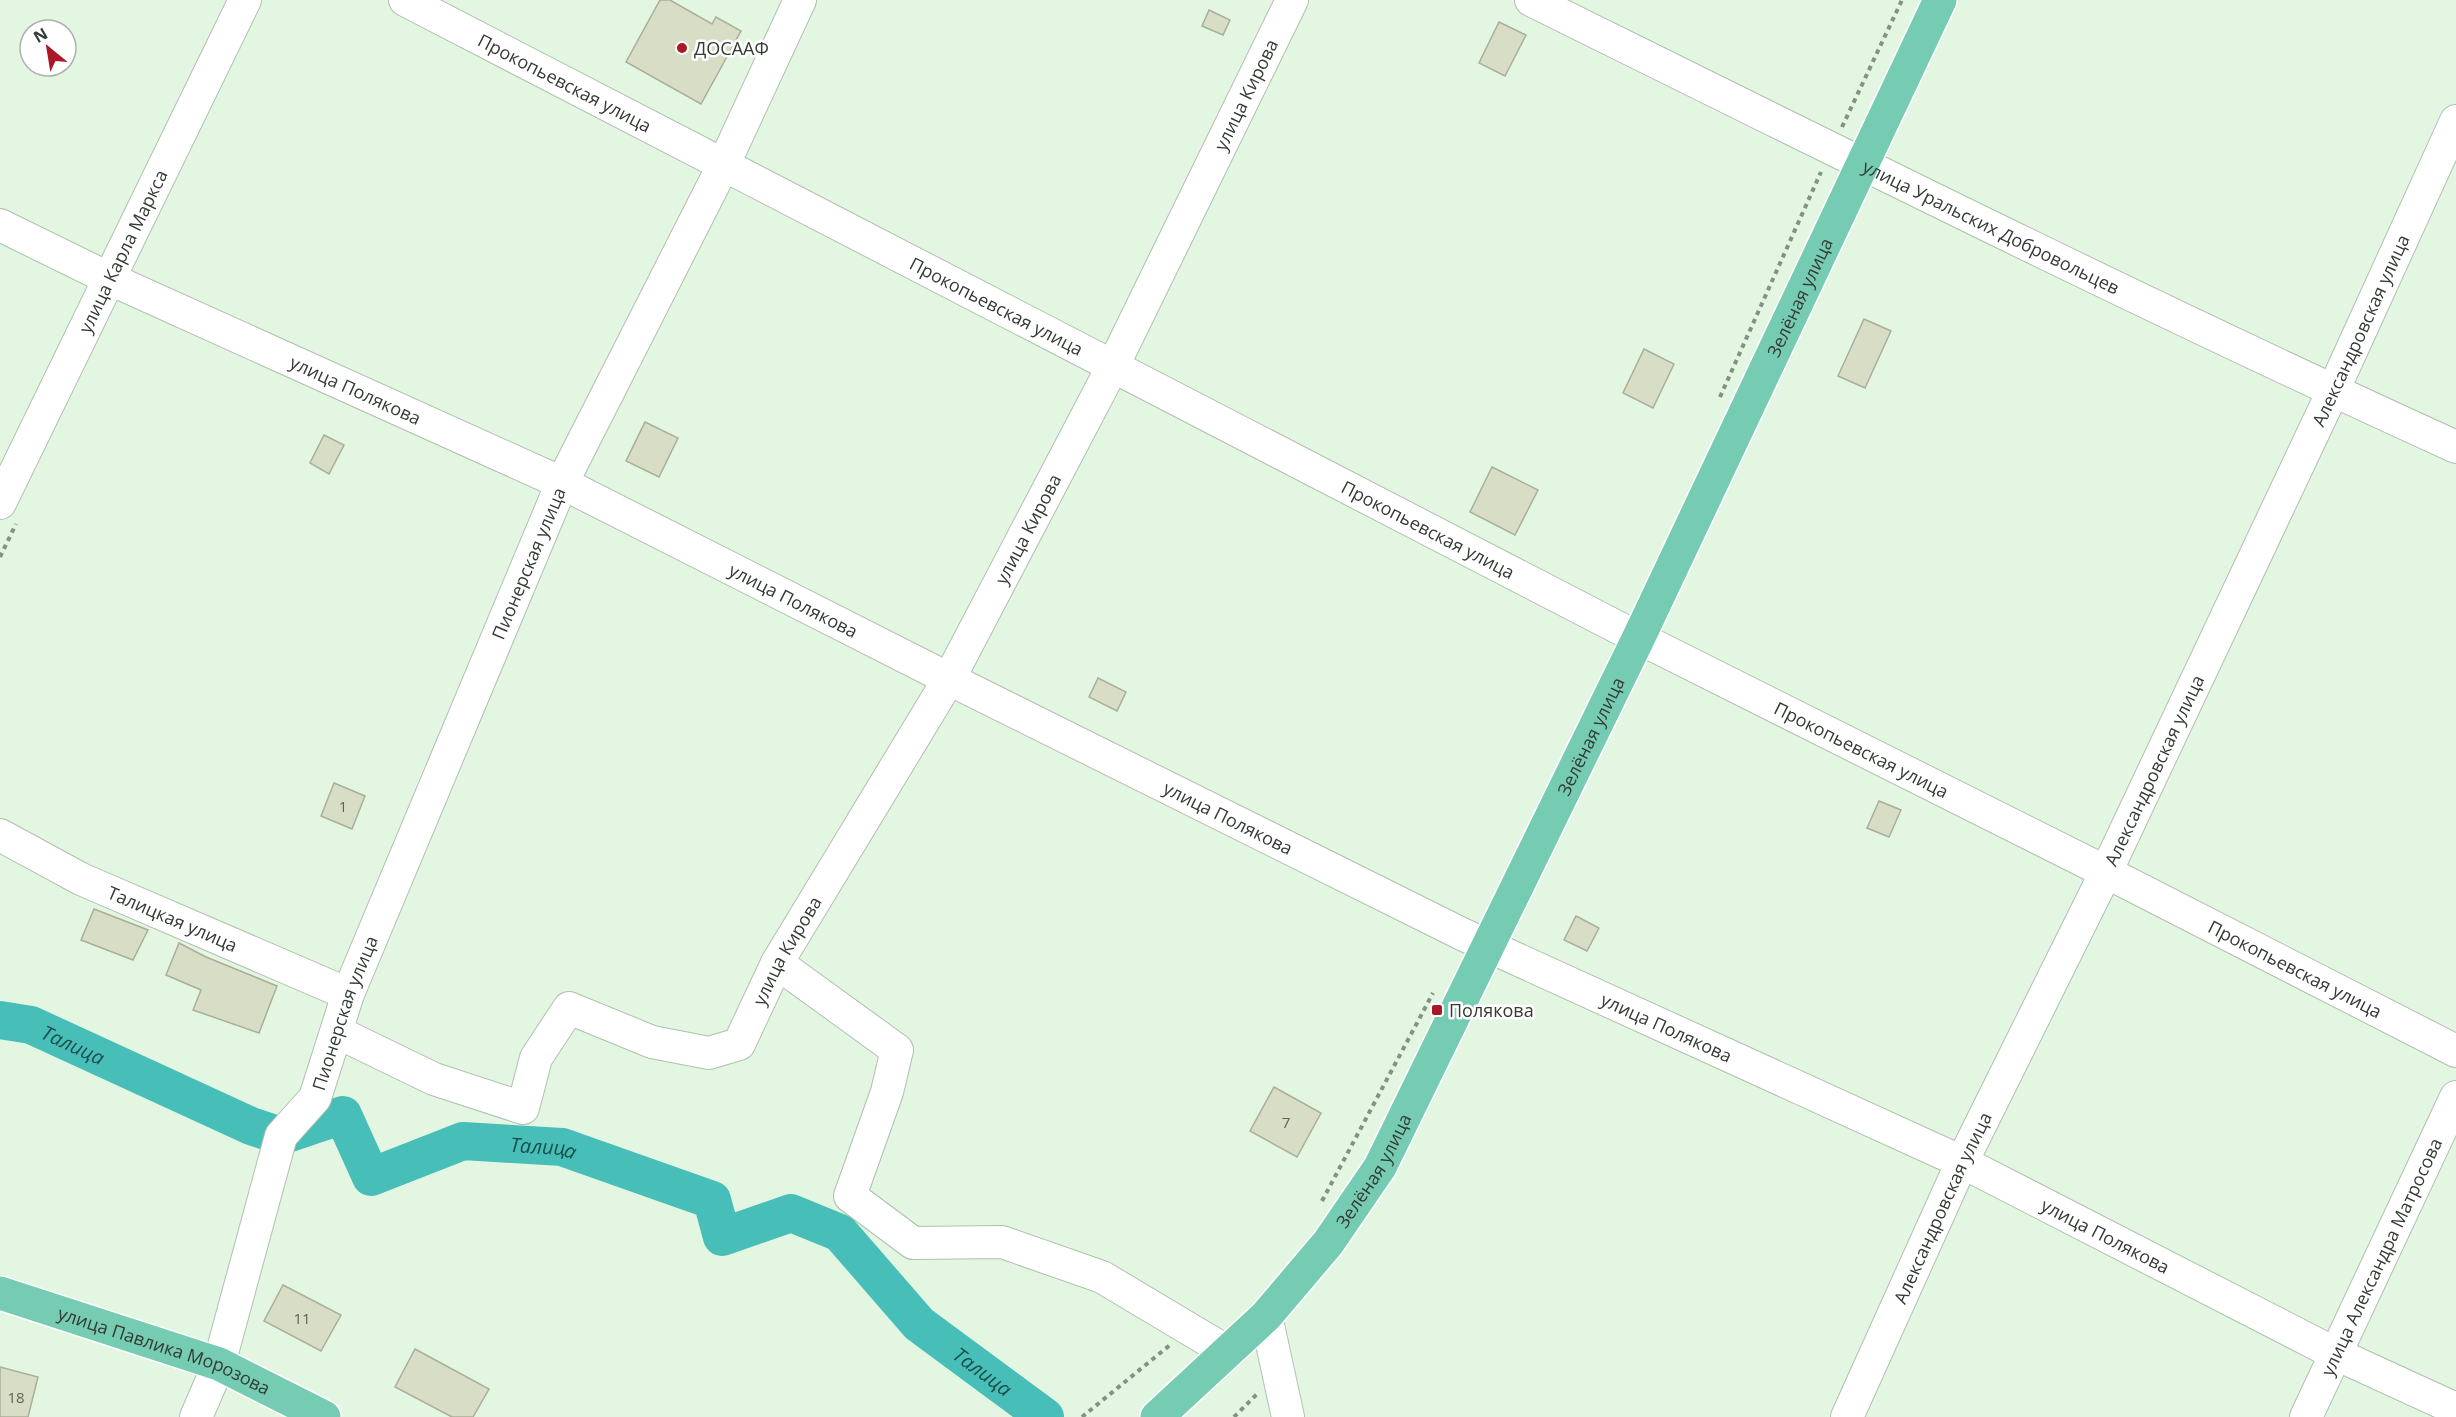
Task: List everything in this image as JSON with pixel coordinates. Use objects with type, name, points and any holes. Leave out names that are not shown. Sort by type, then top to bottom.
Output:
[{"type":"main road","name":"Зелёная улица","points":[[1160,1414],[1266,1316],[1328,1243],[1380,1167],[1639,637],[1940,0]]},
{"type":"main road","name":"улица Павлика Морозова","points":[[0,1293],[219,1364],[324,1417]]},
{"type":"street","name":"улица Карла Маркса","points":[[0,503],[110,279],[212,63],[245,0]]},
{"type":"street","name":"Прокопьевская улица","points":[[405,0],[1639,637],[2456,1051]]},
{"type":"street","name":"Пионерская улица","points":[[219,1364],[281,1136],[315,1098],[348,994],[562,483],[723,166],[800,0]]},
{"type":"street","name":"улица Кирова","points":[[337,1032],[434,1079],[523,1108],[536,1058],[569,1008],[652,1042],[709,1053],[739,1044],[777,963],[949,679],[1113,366],[1292,0]]},
{"type":"street","name":"улица Уральских Добровольцев","points":[[1531,0],[1861,163],[2333,391],[2456,447]]},
{"type":"street","name":"Александровская улица","points":[[1847,1417],[1962,1162],[2106,872],[2333,391],[2456,121]]},
{"type":"street","name":"улица Полякова","points":[[0,225],[110,279],[562,483],[949,679],[1489,946],[1962,1162],[2336,1354],[2456,1409]]},
{"type":"street","name":"Талицкая улица","points":[[0,835],[81,879],[348,994]]},
{"type":"street","points":[[777,963],[897,1050],[886,1092],[850,1196],[913,1243],[1002,1242],[1102,1277],[1226,1351]]},
{"type":"street","name":"улица Александра Матросова","points":[[2306,1417],[2456,1097]]},
{"type":"street","points":[[1266,1316],[1288,1417]]},
{"type":"street","points":[[196,1417],[219,1364]]},
{"type":"path","points":[[1719,399],[1831,148],[1902,0]]},
{"type":"path","points":[[1318,1208],[1436,987]]},
{"type":"path","points":[[1082,1417],[1172,1344]]},
{"type":"building","name":"ДОСААФ","points":[[660,0],[670,0],[712,24],[716,17],[741,31],[701,104],[626,62]]},
{"type":"building","points":[[1209,10],[1230,20],[1223,35],[1202,26]]},
{"type":"building","points":[[1499,22],[1526,35],[1505,76],[1479,63]]},
{"type":"building","points":[[1864,319],[1891,331],[1865,388],[1838,376]]},
{"type":"building","points":[[1644,349],[1674,364],[1653,408],[1623,393]]},
{"type":"building","points":[[645,422],[678,438],[659,477],[626,461]]},
{"type":"building","points":[[324,435],[344,445],[329,474],[310,463]]},
{"type":"building","points":[[1492,467],[1538,490],[1515,535],[1470,512]]},
{"type":"building","points":[[1098,678],[1126,692],[1117,711],[1089,697]]},
{"type":"building","points":[[334,783],[365,796],[352,829],[321,816]]},
{"type":"building","points":[[1879,801],[1901,810],[1889,837],[1867,828]]},
{"type":"building","points":[[94,909],[148,930],[133,960],[81,940]]},
{"type":"building","points":[[1576,916],[1599,928],[1587,951],[1564,940]]},
{"type":"building","points":[[179,943],[206,957],[277,986],[259,1033],[193,1010],[201,990],[166,975]]},
{"type":"building","points":[[1274,1087],[1321,1113],[1297,1157],[1250,1131]]},
{"type":"building","points":[[283,1285],[341,1315],[321,1351],[264,1321]]},
{"type":"building","points":[[415,1349],[489,1389],[473,1417],[452,1417],[395,1387]]},
{"type":"building","points":[[0,1367],[38,1377],[28,1417],[0,1417]]},
{"type":"waterway","name":"Талица","points":[[0,1020],[31,1025],[251,1126],[281,1136],[343,1115],[371,1177],[463,1141],[562,1147],[712,1200],[722,1237],[791,1213],[840,1233],[919,1324],[1045,1417]]},
{"type":"place","name":"ДОСААФ","points":[[682,48]]},
{"type":"place","name":"Полякова","points":[[1437,1010]]}]
